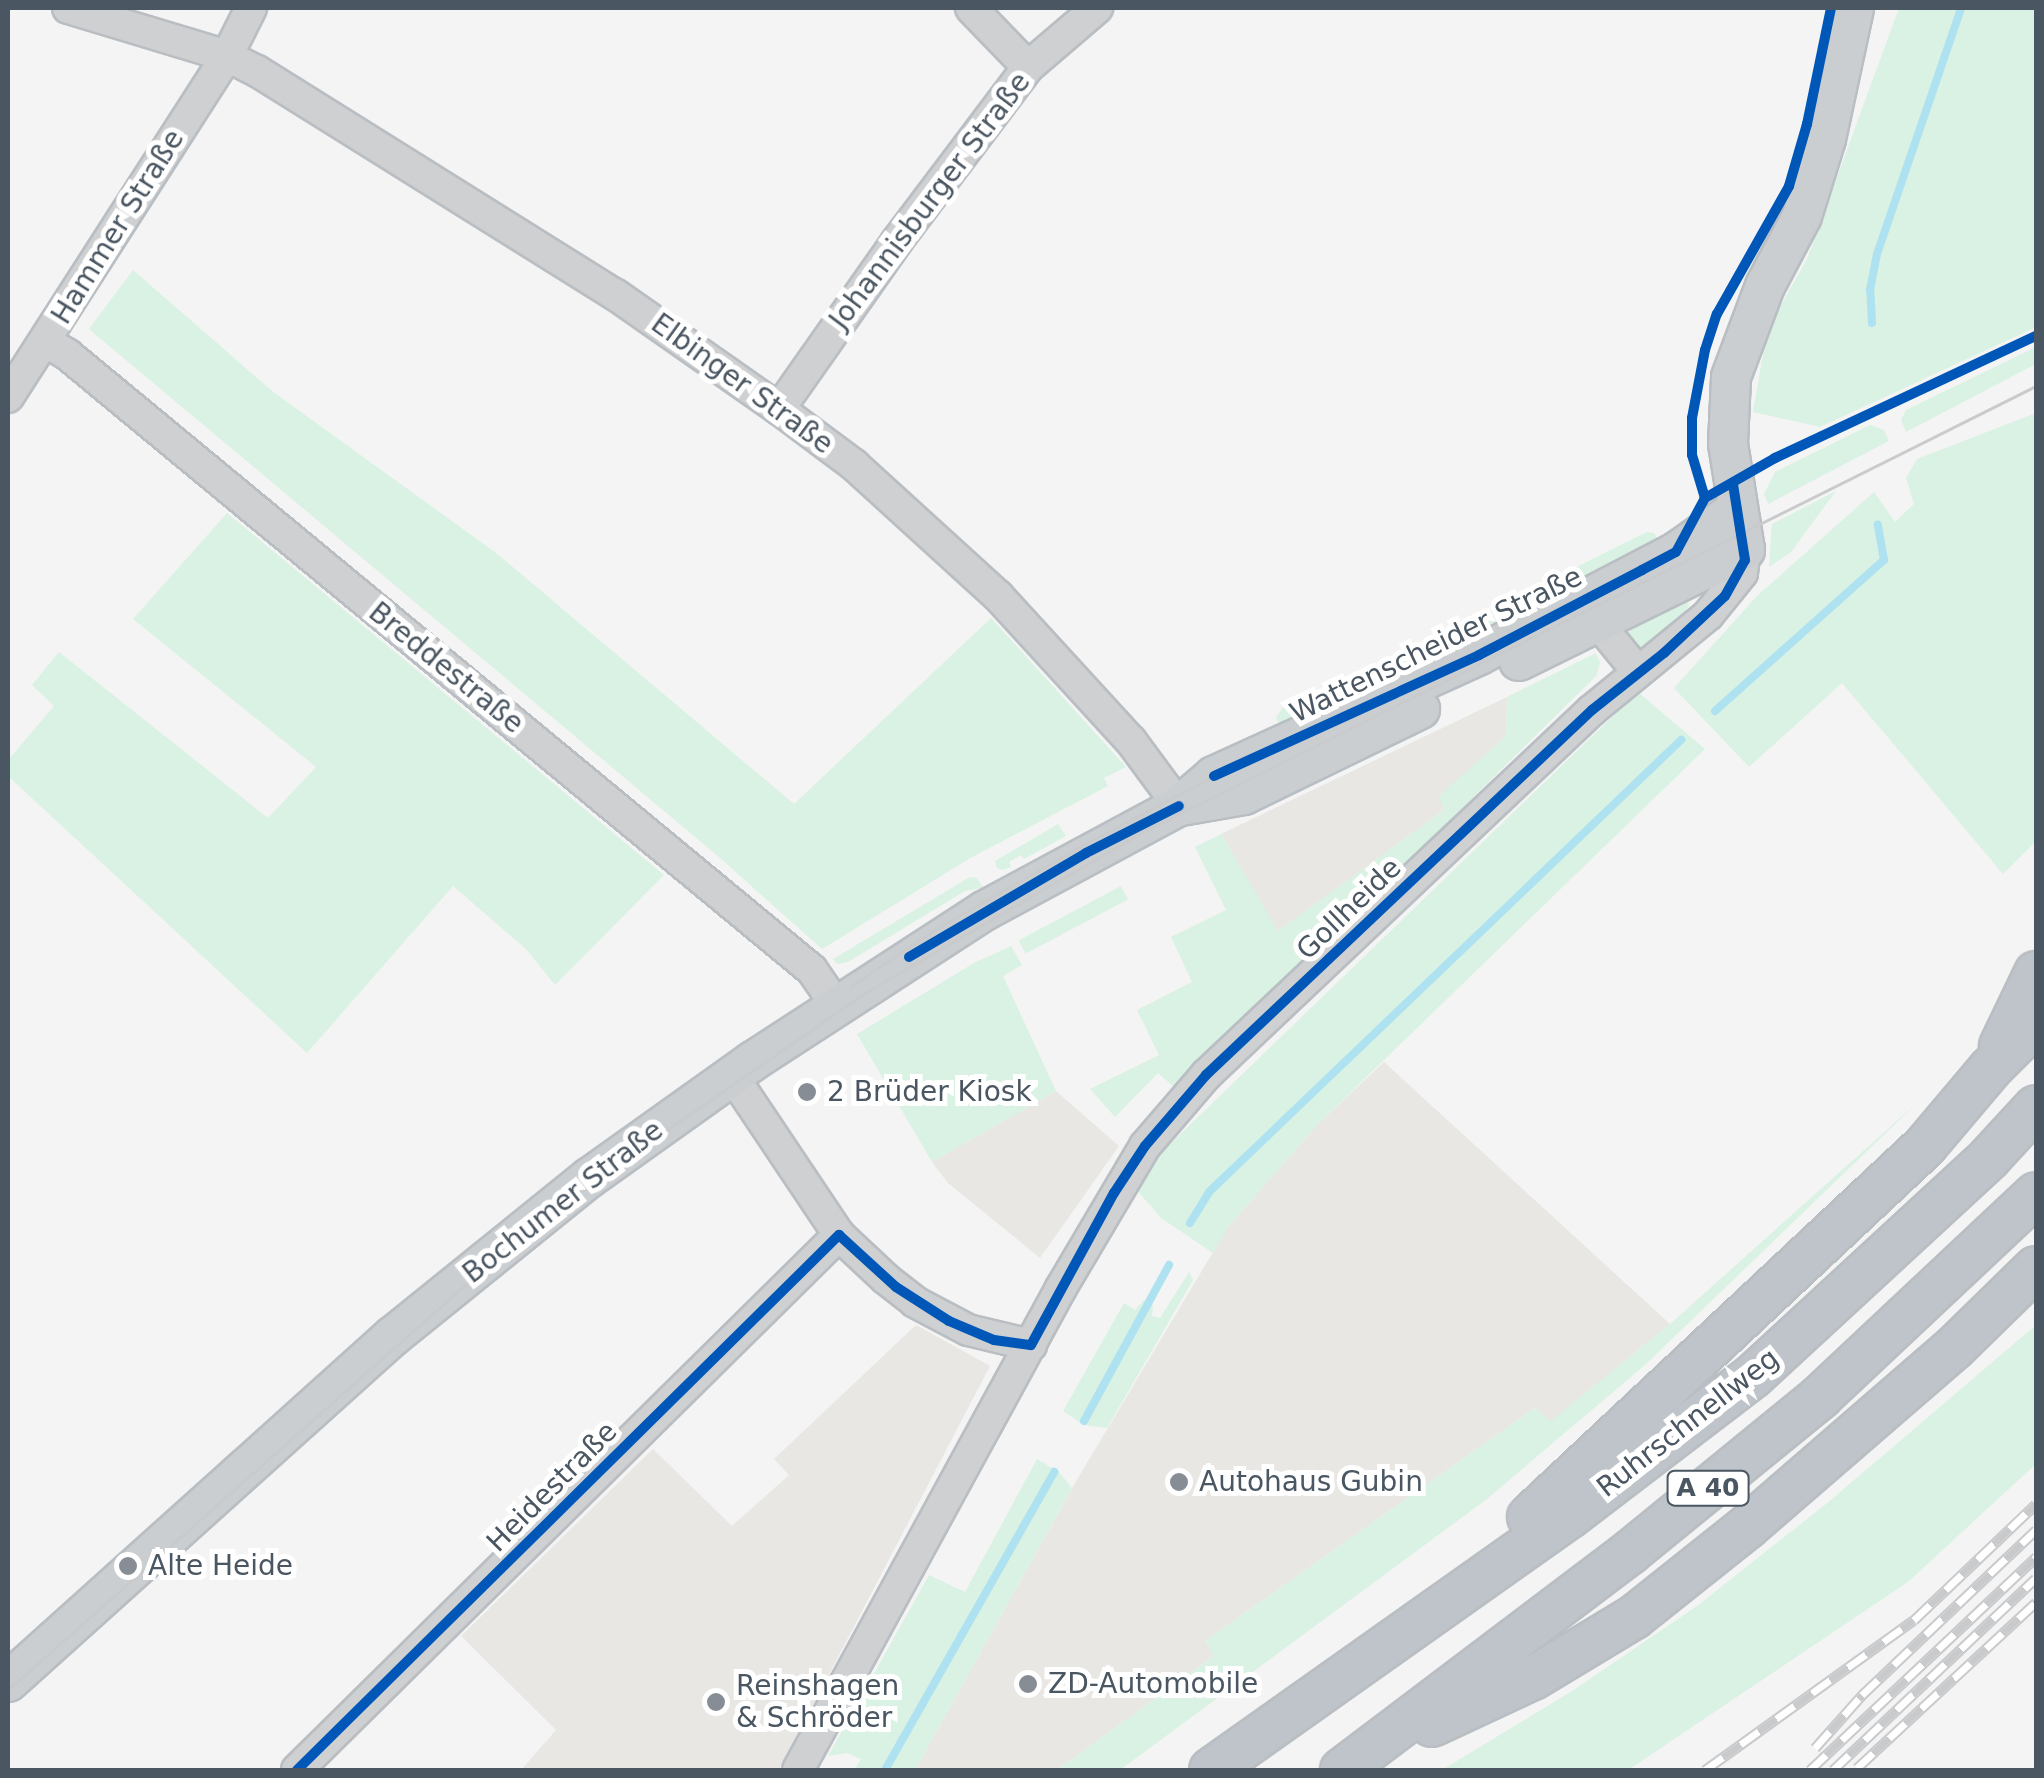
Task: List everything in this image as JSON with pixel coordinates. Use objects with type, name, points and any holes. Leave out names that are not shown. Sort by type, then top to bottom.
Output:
[{"type":"highway","points":[[1990,1069],[2036,973]]},
{"type":"highway","points":[[1462,1588],[1518,1528],[1925,1146],[1990,1069],[2036,1023]]},
{"type":"highway","name":"Ruhrschnellweg","points":[[1211,1770],[1462,1588],[1570,1516],[1753,1376],[1989,1158],[2036,1107]]},
{"type":"highway","name":"A 40","points":[[1350,1764],[1629,1552],[1820,1397],[2036,1194]]},
{"type":"highway","points":[[1350,1764],[1533,1678],[1634,1617],[1746,1528],[1954,1347],[2036,1268]]},
{"type":"main road","points":[[1745,550],[1728,444],[1731,377],[1764,286],[1802,216],[1826,139],[1854,8]]},
{"type":"main road","name":"Wattenscheider Straße","points":[[1179,806],[1214,776],[1479,654],[1676,552],[1737,509]]},
{"type":"main road","name":"Wattenscheider Straße","points":[[1179,806],[1244,795],[1745,550]]},
{"type":"main road","name":"Bochumer Straße","points":[[8,1682],[394,1336],[589,1178],[836,1005],[1007,898],[1179,806]]},
{"type":"street","name":"Elbinger Straße","points":[[68,8],[227,56],[616,294],[780,409],[854,465],[964,562],[1131,741],[1179,806]]},
{"type":"street","name":"Hammer Straße","points":[[8,397],[227,56],[251,8]]},
{"type":"street","points":[[971,8],[1028,67]]},
{"type":"street","name":"Johannisburger Straße","points":[[780,409],[897,240],[1028,67],[1097,8]]},
{"type":"street","name":"Breddestraße","points":[[46,341],[812,970],[836,1005]]},
{"type":"street","name":"Gollheide","points":[[798,1770],[1114,1193],[1145,1146],[1206,1076],[1592,710],[1725,596],[1742,573],[1745,550]]},
{"type":"street","points":[[1598,623],[1638,672]]},
{"type":"street","points":[[732,1075],[840,1235],[896,1287],[949,1321],[994,1340],[1031,1345]]},
{"type":"street","name":"Heidestraße","points":[[296,1770],[840,1235]]},
{"type":"shaded area","points":[[1507,697],[1506,736],[1440,796],[1444,810],[1277,932],[1221,834]]},
{"type":"shaded area","points":[[1384,1062],[1670,1324],[1551,1422],[1535,1408],[1205,1641],[1214,1656],[1057,1770],[915,1770],[1075,1483],[1228,1227],[1318,1124]]},
{"type":"shaded area","points":[[1056,1091],[1119,1146],[1040,1258],[948,1183],[932,1162]]},
{"type":"shaded area","points":[[916,1325],[990,1366],[779,1770],[521,1770],[556,1730],[461,1636],[653,1449],[732,1526],[789,1475],[774,1459]]},
{"type":"green space","points":[[1899,8],[2036,8],[2036,327],[1820,427],[1753,412],[1767,330],[1807,259]]},
{"type":"green space","points":[[133,270],[272,391],[496,553],[794,804],[991,618],[1126,767],[1104,778],[1108,786],[972,857],[822,949],[719,857],[89,329]]},
{"type":"green space","points":[[2036,347],[2036,364],[1906,432],[1901,420],[1906,410]]},
{"type":"green space","points":[[2036,413],[2036,841],[2003,874],[1842,683],[1749,767],[1674,688],[1757,596],[1874,492],[1895,522],[1914,504],[1906,478],[1917,459]]},
{"type":"green space","points":[[1870,425],[1884,430],[1889,441],[1768,504],[1764,494],[1775,472]]},
{"type":"green space","points":[[1836,491],[1791,552],[1769,567],[1772,524]]},
{"type":"green space","points":[[227,513],[664,875],[555,985],[526,949],[453,886],[307,1053],[8,776],[8,760],[54,706],[32,685],[59,652],[268,818],[316,767],[133,619]]},
{"type":"green space","points":[[1647,532],[1654,533],[1659,542],[1280,726],[1276,717],[1284,706],[1428,641]]},
{"type":"green space","points":[[1687,599],[1689,606],[1673,626],[1642,650],[1626,633]]},
{"type":"green space","points":[[1596,653],[1600,663],[1596,676],[1249,1018],[1174,1087],[1158,1073],[1115,1117],[1090,1089],[1159,1055],[1137,1010],[1192,982],[1171,937],[1226,910],[1195,847],[1221,834],[1278,931],[1444,810],[1439,796],[1506,736],[1507,697]]},
{"type":"green space","points":[[1638,692],[1705,749],[1318,1124],[1228,1227],[1213,1253],[1161,1218],[1136,1189],[1166,1148]]},
{"type":"green space","points":[[1058,824],[1066,836],[1024,859],[1021,855],[1009,862],[1011,867],[997,868],[995,861]]},
{"type":"green space","points":[[970,877],[977,878],[983,888],[965,891],[848,962],[837,964],[833,959]]},
{"type":"green space","points":[[1121,886],[1128,899],[1026,954],[1019,940]]},
{"type":"green space","points":[[1011,946],[1022,965],[1003,976],[1056,1091],[932,1162],[857,1034],[974,963]]},
{"type":"green space","points":[[1918,1102],[1646,1364],[1487,1499],[1120,1770],[1057,1770],[1214,1656],[1205,1641],[1535,1408],[1551,1421],[1670,1324]]},
{"type":"green space","points":[[1189,1272],[1193,1280],[1107,1428],[1084,1425],[1063,1411],[1124,1303],[1135,1310],[1144,1300],[1153,1305],[1152,1316],[1160,1318]]},
{"type":"green space","points":[[2036,1325],[2036,1464],[1908,1582],[1628,1770],[1442,1770],[1572,1691],[1697,1606],[1826,1504]]},
{"type":"green space","points":[[1037,1459],[1059,1472],[1072,1488],[915,1770],[854,1770],[861,1759],[847,1753],[828,1756],[929,1575],[965,1592]]},
{"type":"waterway","points":[[1872,323],[1870,290],[1877,254],[1961,8]]},
{"type":"waterway","points":[[1715,711],[1884,560],[1878,525]]},
{"type":"waterway","points":[[1190,1223],[1209,1192],[1681,740]]},
{"type":"waterway","points":[[1084,1421],[1169,1265]]},
{"type":"waterway","points":[[885,1770],[1054,1472]]},
{"type":"tram line","points":[[8,1690],[482,1270],[602,1175],[865,993],[1145,831],[2036,386]]},
{"type":"tram line","points":[[851,986],[939,927],[1085,844],[1214,776],[1360,709]]},
{"type":"railway","points":[[1705,1770],[1914,1620],[2036,1504]]},
{"type":"railway","points":[[1815,1748],[1862,1695],[2036,1530]]},
{"type":"railway","points":[[1810,1770],[2036,1557]]},
{"type":"railway","points":[[1833,1770],[2036,1578]]},
{"type":"railway","points":[[1857,1768],[2036,1602]]},
{"type":"cycle path","points":[[1705,498],[1692,455],[1692,418],[1705,350],[1717,314],[1789,186],[1807,124],[1831,8]]},
{"type":"cycle path","points":[[1214,776],[1479,655],[1676,552],[1705,498],[1775,458],[2036,336]]},
{"type":"cycle path","points":[[297,1770],[839,1235],[896,1287],[949,1321],[994,1340],[1031,1345],[1114,1193],[1145,1146],[1206,1075],[1592,710],[1664,653],[1725,596],[1745,560],[1733,484]]},
{"type":"cycle path","points":[[909,957],[1086,853],[1179,806]]},
{"type":"place","name":"2 Brüder Kiosk","points":[[807,1092]]},
{"type":"place","name":"Autohaus Gubin","points":[[1179,1482]]},
{"type":"place","name":"Alte Heide","points":[[128,1566]]},
{"type":"place","name":"ZD-Automobile","points":[[1028,1684]]},
{"type":"place","name":"Reinshagen & Schröder","points":[[716,1702]]}]
